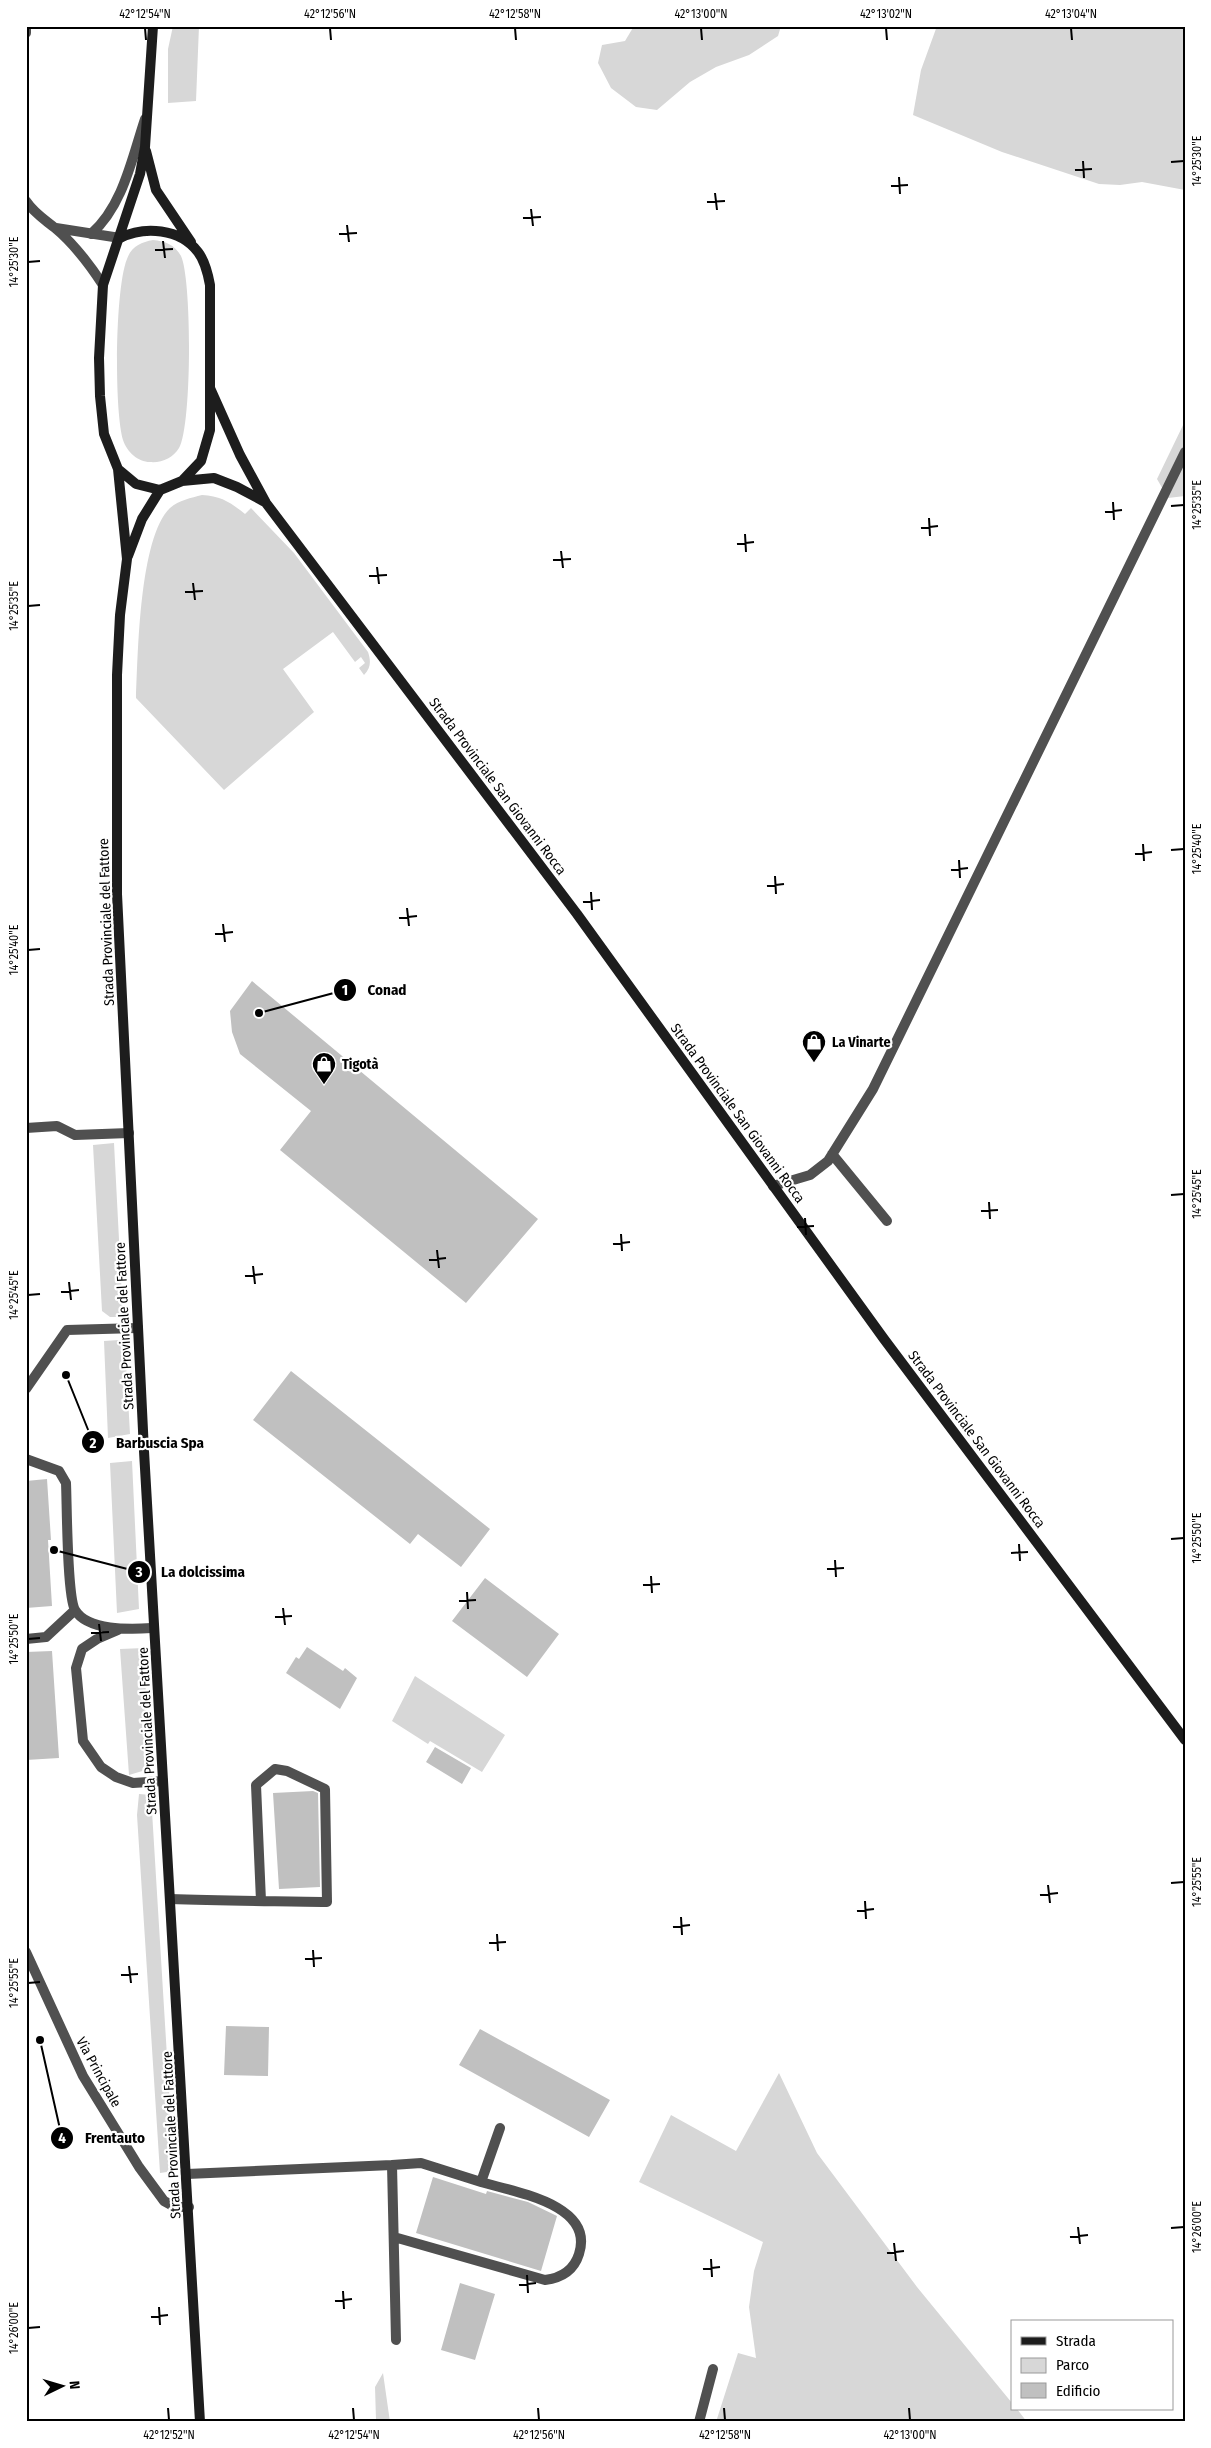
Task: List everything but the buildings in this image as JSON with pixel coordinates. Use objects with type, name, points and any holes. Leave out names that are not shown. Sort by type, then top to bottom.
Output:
[{"type":"main road","points":[[120,238],[140,174],[145,147],[153,26]]},
{"type":"main road","points":[[118,470],[136,484],[160,490],[182,481],[201,461],[210,430],[210,285],[206,268],[198,251],[156,190],[145,147]]},
{"type":"main road","points":[[120,238],[130,233],[152,230],[177,236],[198,251]]},
{"type":"main road","name":"Strada Provinciale del Fattore","points":[[120,238],[113,250],[103,285],[99,358],[104,434],[118,470],[127,559],[118,658],[116,771],[117,894],[154,1628],[200,2422]]},
{"type":"main road","name":"Strada Provinciale San Giovanni Rocca","points":[[210,388],[240,455],[266,503],[578,914],[884,1339],[1185,1740]]},
{"type":"main road","name":"Strada Provinciale San Giovanni Rocca","points":[[182,481],[214,478],[237,487],[266,503]]},
{"type":"main road","name":"Strada Provinciale del Fattore","points":[[127,559],[142,519],[160,490]]},
{"type":"street","points":[[91,234],[108,216],[118,197],[148,112]]},
{"type":"street","points":[[26,201],[35,214],[56,228],[88,264],[103,285]]},
{"type":"street","points":[[56,228],[120,238]]},
{"type":"street","points":[[773,1186],[810,1175],[828,1161],[873,1089],[908,1021],[1185,452]]},
{"type":"street","points":[[26,1128],[57,1126],[75,1135],[129,1133]]},
{"type":"street","points":[[832,1154],[887,1221]]},
{"type":"street","points":[[26,1389],[67,1330],[138,1328]]},
{"type":"street","points":[[26,1459],[59,1471],[66,1483],[71,1591],[75,1610],[87,1620],[118,1630]]},
{"type":"street","points":[[26,1639],[46,1637],[75,1610]]},
{"type":"street","points":[[154,1628],[118,1630],[97,1638],[82,1649],[76,1668],[83,1741],[101,1767],[116,1777],[133,1783],[164,1782]]},
{"type":"street","points":[[170,1899],[261,1901],[327,1902],[325,1789],[287,1771],[275,1769],[256,1785],[261,1901]]},
{"type":"street","name":"Via Principale","points":[[26,1952],[83,2076],[139,2167],[164,2201],[175,2207],[189,2207]]},
{"type":"street","points":[[481,2182],[500,2128]]},
{"type":"street","points":[[187,2174],[421,2163],[561,2208],[574,2219],[580,2229],[581,2246],[576,2262],[567,2272],[554,2279],[545,2280],[394,2237]]},
{"type":"street","points":[[392,2165],[396,2340]]},
{"type":"street","points":[[699,2422],[713,2369]]},
{"type":"green space","points":[[173,26],[199,26],[196,101],[168,103],[168,49]]},
{"type":"green space","points":[[634,26],[781,26],[778,36],[749,55],[716,67],[690,82],[657,110],[636,107],[611,88],[598,63],[602,45],[625,41]]},
{"type":"green space","points":[[937,26],[1185,26],[1185,190],[1142,182],[1120,185],[1099,184],[1002,152],[913,115],[921,70]]},
{"type":"green space","points":[[153,240],[169,244],[181,256],[185,270],[187,293],[189,353],[186,412],[179,448],[174,455],[167,459],[159,462],[146,462],[130,452],[123,440],[118,403],[117,349],[120,295],[127,259],[134,248],[144,242]]},
{"type":"green space","points":[[1185,421],[1185,496],[1168,498],[1157,479]]},
{"type":"green space","points":[[202,495],[225,500],[245,514],[251,508],[294,553],[368,652],[370,661],[368,670],[364,675],[359,668],[365,663],[361,657],[355,662],[333,632],[283,669],[314,712],[224,790],[136,698],[142,598],[152,544],[160,523],[170,508],[181,501]]},
{"type":"green space","points":[[114,1143],[123,1317],[110,1317],[102,1311],[93,1145]]},
{"type":"green space","points":[[119,1340],[125,1344],[130,1434],[108,1438],[104,1341]]},
{"type":"green space","points":[[132,1461],[139,1609],[117,1613],[110,1463]]},
{"type":"green space","points":[[144,1648],[149,1769],[129,1775],[120,1649]]},
{"type":"green space","points":[[415,1676],[505,1735],[482,1772],[430,1741],[428,1744],[392,1721]]},
{"type":"green space","points":[[139,1794],[151,1795],[174,2171],[160,2173],[137,1815]]},
{"type":"green space","points":[[779,2073],[817,2153],[917,2287],[1011,2402],[1011,2410],[1018,2410],[1027,2422],[716,2422],[738,2353],[756,2358],[749,2307],[754,2271],[763,2242],[639,2182],[671,2115],[736,2151]]},
{"type":"green space","points":[[383,2373],[390,2422],[374,2422],[376,2420],[375,2387]]},
{"type":"place","name":"Conad","points":[[259,1013]]},
{"type":"place","name":"La Vinarte","points":[[814,1063]]},
{"type":"place","name":"Tigotà","points":[[324,1085]]},
{"type":"place","name":"Barbuscia Spa","points":[[66,1375]]},
{"type":"place","name":"La dolcissima","points":[[54,1550]]},
{"type":"place","name":"Frentauto","points":[[40,2040]]}]
